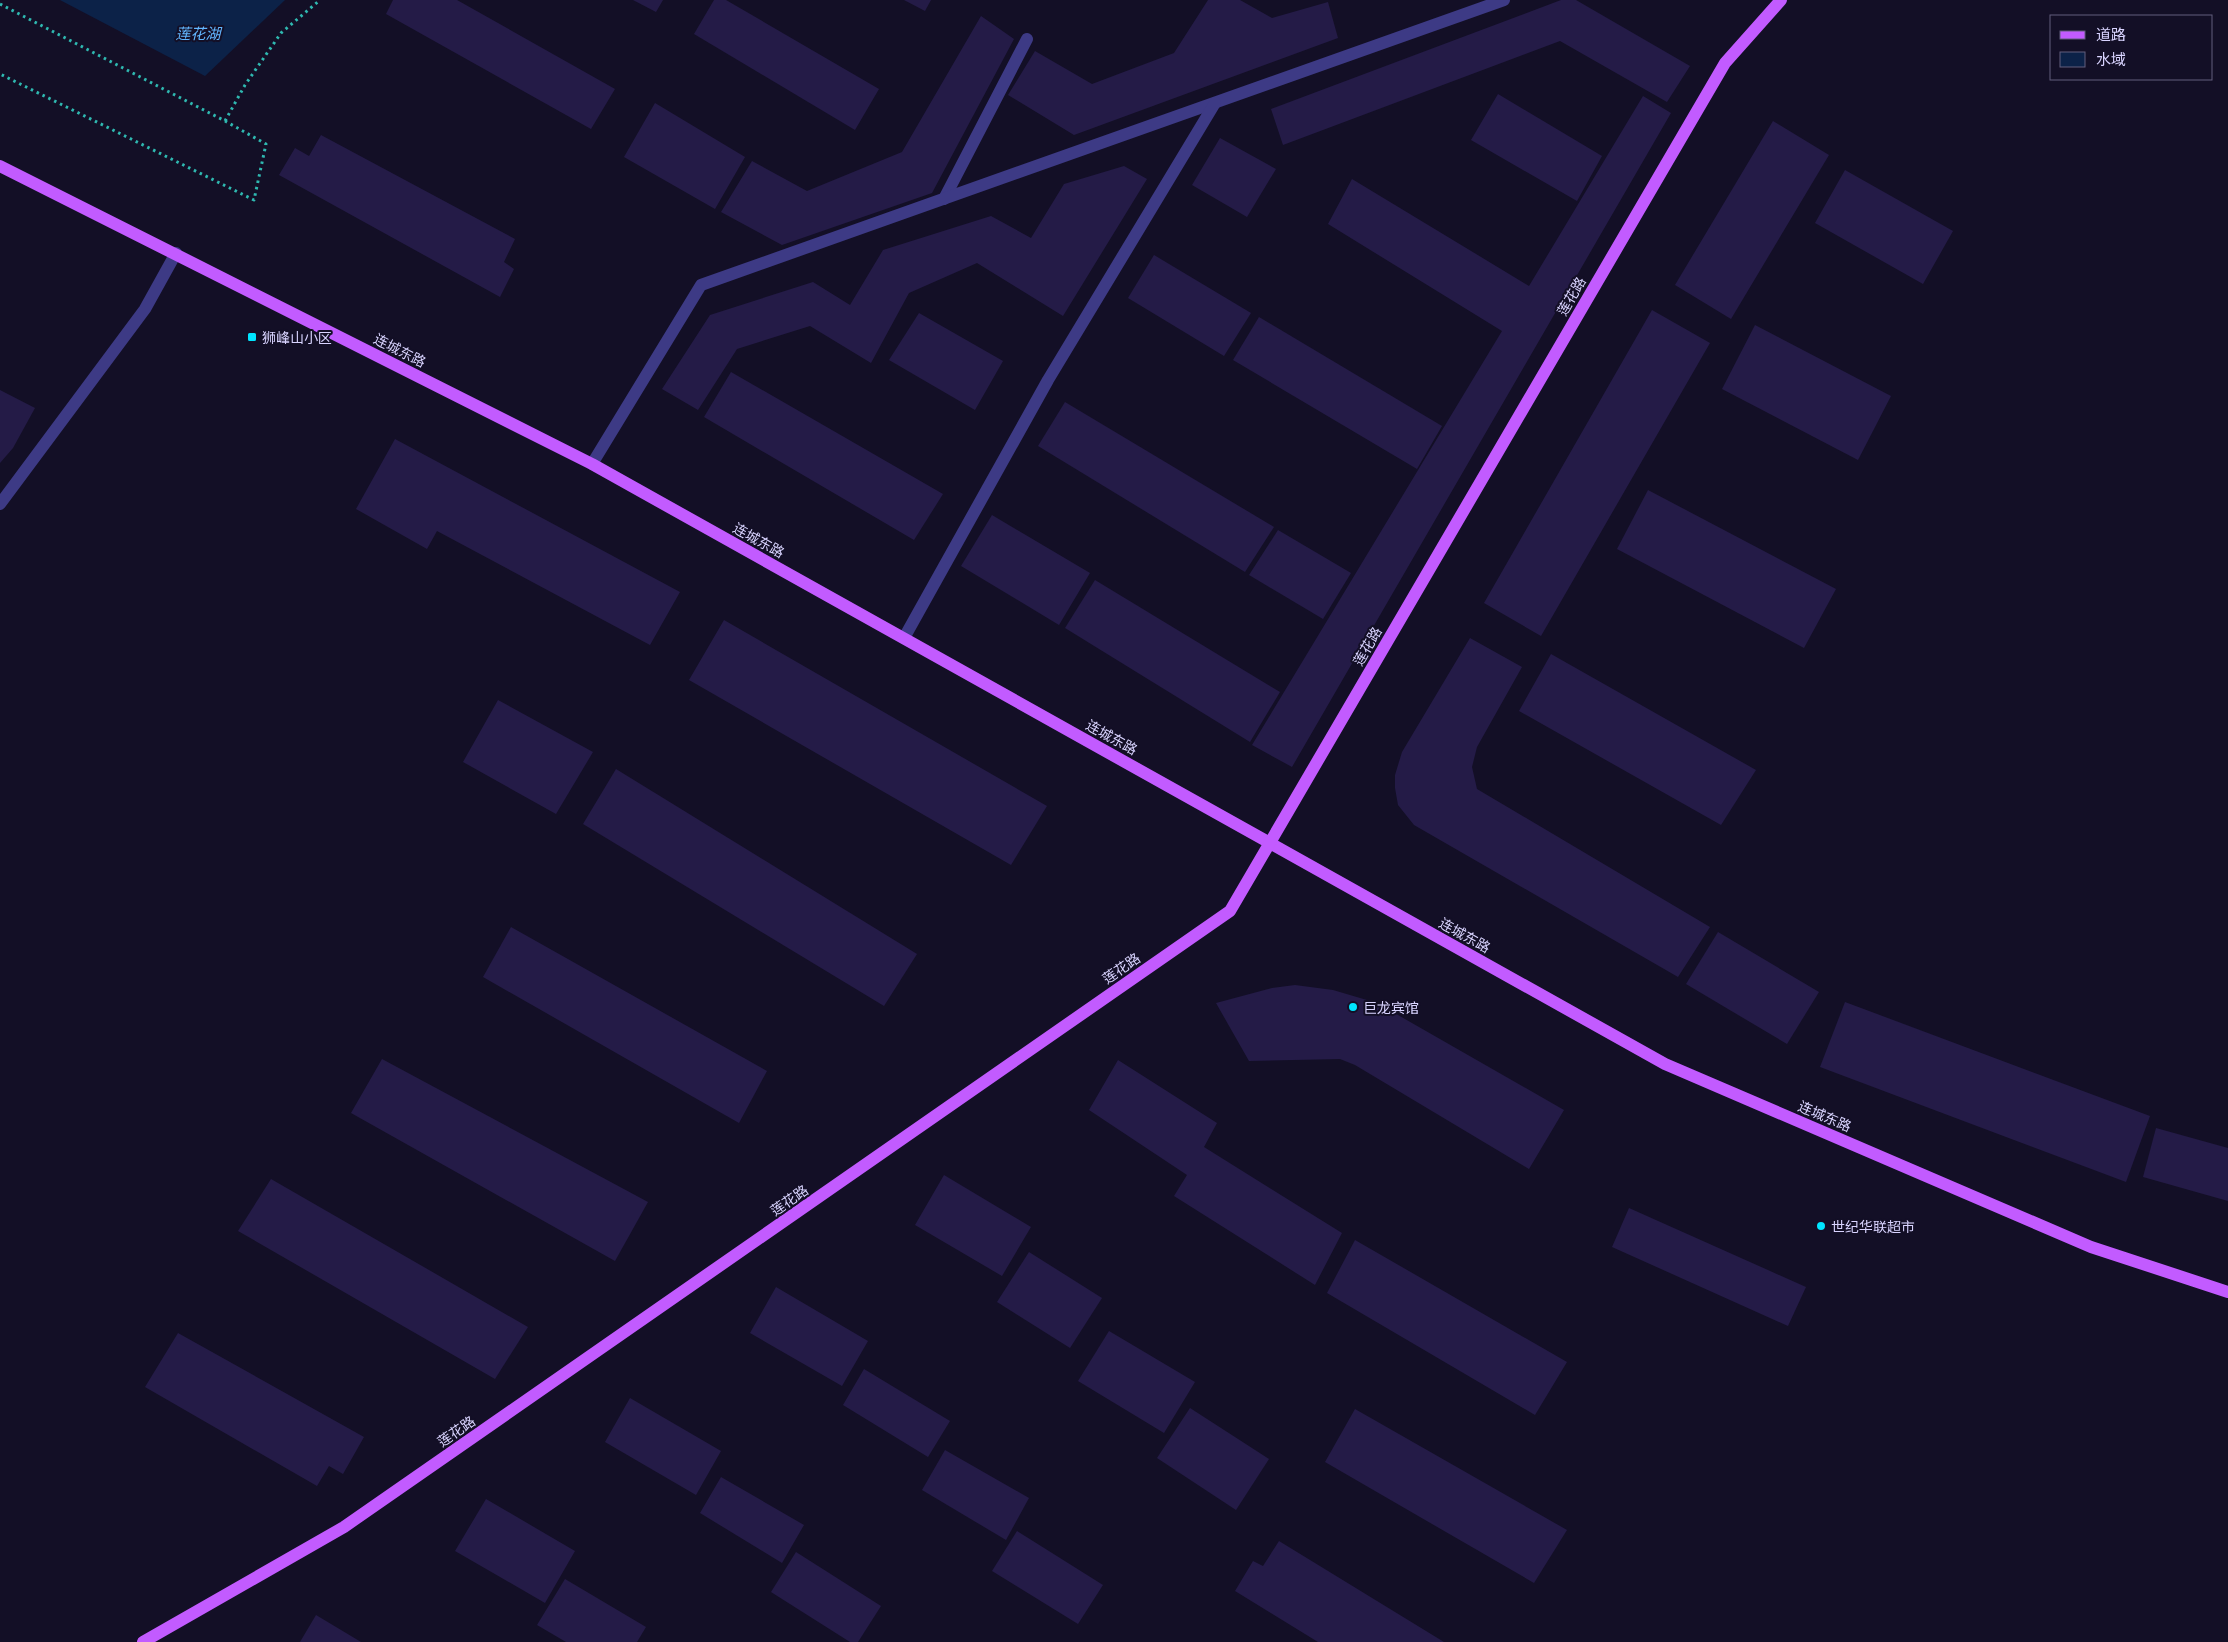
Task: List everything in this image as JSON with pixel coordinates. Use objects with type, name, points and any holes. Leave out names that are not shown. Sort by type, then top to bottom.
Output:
[{"type":"main road","name":"莲花路","points":[[143,1642],[344,1527],[1230,911],[1725,63],[1781,0]]},
{"type":"main road","name":"连城东路","points":[[0,166],[592,464],[1665,1064],[2091,1246],[2228,1292]]},
{"type":"lane","points":[[592,464],[701,285],[1504,0]]},
{"type":"lane","points":[[944,199],[1027,39]]},
{"type":"lane","points":[[904,638],[1048,380],[1215,103]]},
{"type":"lane","points":[[0,504],[145,309],[176,253]]},
{"type":"path","points":[[225,120],[245,85],[280,32],[320,0]]},
{"type":"path","points":[[0,4],[225,120],[266,144],[254,200],[0,74]]},
{"type":"water","name":"莲花湖","points":[[60,0],[285,0],[205,76]]},
{"type":"building","points":[[393,0],[457,0],[615,89],[591,129],[386,14]]},
{"type":"building","points":[[633,0],[663,0],[656,12]]},
{"type":"building","points":[[714,0],[726,0],[879,89],[855,130],[694,34]]},
{"type":"building","points":[[904,0],[931,0],[925,11]]},
{"type":"building","points":[[1208,0],[1240,0],[1272,18],[1328,2],[1338,38],[1074,135],[1008,95],[1035,51],[1092,84],[1174,53]]},
{"type":"building","points":[[1561,0],[1576,0],[1690,66],[1667,102],[1560,41],[1283,145],[1271,109]]},
{"type":"building","points":[[981,16],[1014,39],[932,193],[782,245],[721,212],[752,161],[807,191],[902,152]]},
{"type":"building","points":[[1498,94],[1602,156],[1577,201],[1471,140]]},
{"type":"building","points":[[1643,96],[1671,113],[1292,767],[1252,745],[1502,331],[1328,224],[1352,179],[1529,286]]},
{"type":"building","points":[[655,103],[745,157],[715,209],[624,157]]},
{"type":"building","points":[[1773,121],[1829,155],[1731,319],[1675,285]]},
{"type":"building","points":[[321,135],[515,239],[504,262],[514,269],[500,297],[279,175],[295,148],[309,156]]},
{"type":"building","points":[[1220,138],[1276,169],[1247,217],[1192,185]]},
{"type":"building","points":[[1124,166],[1147,179],[1063,316],[977,263],[909,293],[871,363],[810,326],[737,349],[698,410],[662,389],[710,315],[813,282],[850,305],[883,250],[991,216],[1031,238],[1064,184]]},
{"type":"building","points":[[1845,170],[1953,231],[1923,284],[1815,223]]},
{"type":"building","points":[[1154,255],[1251,313],[1224,356],[1128,298]]},
{"type":"building","points":[[1652,310],[1710,343],[1541,636],[1484,603]]},
{"type":"building","points":[[919,313],[1003,361],[975,410],[889,360]]},
{"type":"building","points":[[1259,317],[1442,426],[1417,469],[1233,360]]},
{"type":"building","points":[[1755,325],[1891,396],[1858,460],[1722,389]]},
{"type":"building","points":[[731,372],[943,494],[914,540],[704,417]]},
{"type":"building","points":[[0,390],[35,408],[13,448],[0,463]]},
{"type":"building","points":[[1065,402],[1274,527],[1245,572],[1038,446]]},
{"type":"building","points":[[395,439],[680,592],[650,645],[437,531],[427,549],[356,509]]},
{"type":"building","points":[[1648,490],[1836,589],[1804,648],[1617,549]]},
{"type":"building","points":[[992,515],[1090,573],[1059,625],[961,566]]},
{"type":"building","points":[[1278,530],[1351,573],[1323,619],[1249,575]]},
{"type":"building","points":[[1095,580],[1280,692],[1250,742],[1065,628]]},
{"type":"building","points":[[724,620],[1047,806],[1011,865],[689,680]]},
{"type":"building","points":[[1470,638],[1522,667],[1477,747],[1472,767],[1477,789],[1710,927],[1678,977],[1414,825],[1398,805],[1395,775],[1402,752]]},
{"type":"building","points":[[1551,654],[1756,770],[1721,825],[1519,711]]},
{"type":"building","points":[[498,700],[593,752],[556,814],[463,762]]},
{"type":"building","points":[[616,769],[917,954],[884,1006],[583,824]]},
{"type":"building","points":[[511,927],[767,1071],[739,1123],[483,977]]},
{"type":"building","points":[[1718,932],[1819,992],[1787,1044],[1686,984]]},
{"type":"building","points":[[1295,985],[1333,990],[1377,1003],[1564,1110],[1529,1169],[1355,1065],[1340,1059],[1249,1061],[1216,1003],[1272,988]]},
{"type":"building","points":[[1845,1002],[2150,1116],[2126,1182],[1820,1067]]},
{"type":"building","points":[[382,1059],[648,1202],[615,1261],[351,1113]]},
{"type":"building","points":[[1118,1060],[1217,1123],[1204,1147],[1342,1233],[1315,1285],[1174,1196],[1187,1175],[1089,1110]]},
{"type":"building","points":[[2156,1128],[2228,1148],[2228,1201],[2143,1177]]},
{"type":"building","points":[[944,1175],[1031,1227],[1002,1276],[915,1225]]},
{"type":"building","points":[[271,1179],[528,1327],[495,1379],[238,1231]]},
{"type":"building","points":[[1629,1208],[1806,1287],[1788,1326],[1612,1247]]},
{"type":"building","points":[[1355,1240],[1567,1362],[1535,1415],[1327,1293]]},
{"type":"building","points":[[1029,1252],[1102,1298],[1070,1348],[997,1302]]},
{"type":"building","points":[[776,1287],[868,1341],[842,1386],[750,1333]]},
{"type":"building","points":[[1109,1331],[1195,1382],[1164,1433],[1078,1381]]},
{"type":"building","points":[[178,1333],[364,1437],[343,1474],[329,1466],[317,1486],[145,1387]]},
{"type":"building","points":[[864,1369],[950,1421],[928,1457],[843,1405]]},
{"type":"building","points":[[630,1398],[721,1451],[696,1495],[605,1442]]},
{"type":"building","points":[[1190,1408],[1269,1459],[1236,1510],[1157,1458]]},
{"type":"building","points":[[1355,1409],[1567,1530],[1534,1583],[1325,1462]]},
{"type":"building","points":[[945,1450],[1029,1498],[1006,1540],[922,1490]]},
{"type":"building","points":[[721,1477],[804,1525],[782,1563],[700,1513]]},
{"type":"building","points":[[486,1499],[575,1551],[545,1603],[455,1551]]},
{"type":"building","points":[[1017,1531],[1103,1585],[1078,1624],[992,1571]]},
{"type":"building","points":[[1279,1541],[1444,1642],[1318,1642],[1235,1591],[1253,1561],[1263,1566]]},
{"type":"building","points":[[796,1552],[881,1606],[858,1642],[850,1642],[771,1592]]},
{"type":"building","points":[[565,1579],[646,1627],[637,1642],[566,1642],[537,1625]]},
{"type":"building","points":[[316,1615],[361,1642],[300,1642]]},
{"type":"place","name":"狮峰山小区","points":[[252,337]]},
{"type":"place","name":"巨龙宾馆","points":[[1353,1007]]},
{"type":"place","name":"世纪华联超市","points":[[1821,1226]]}]
